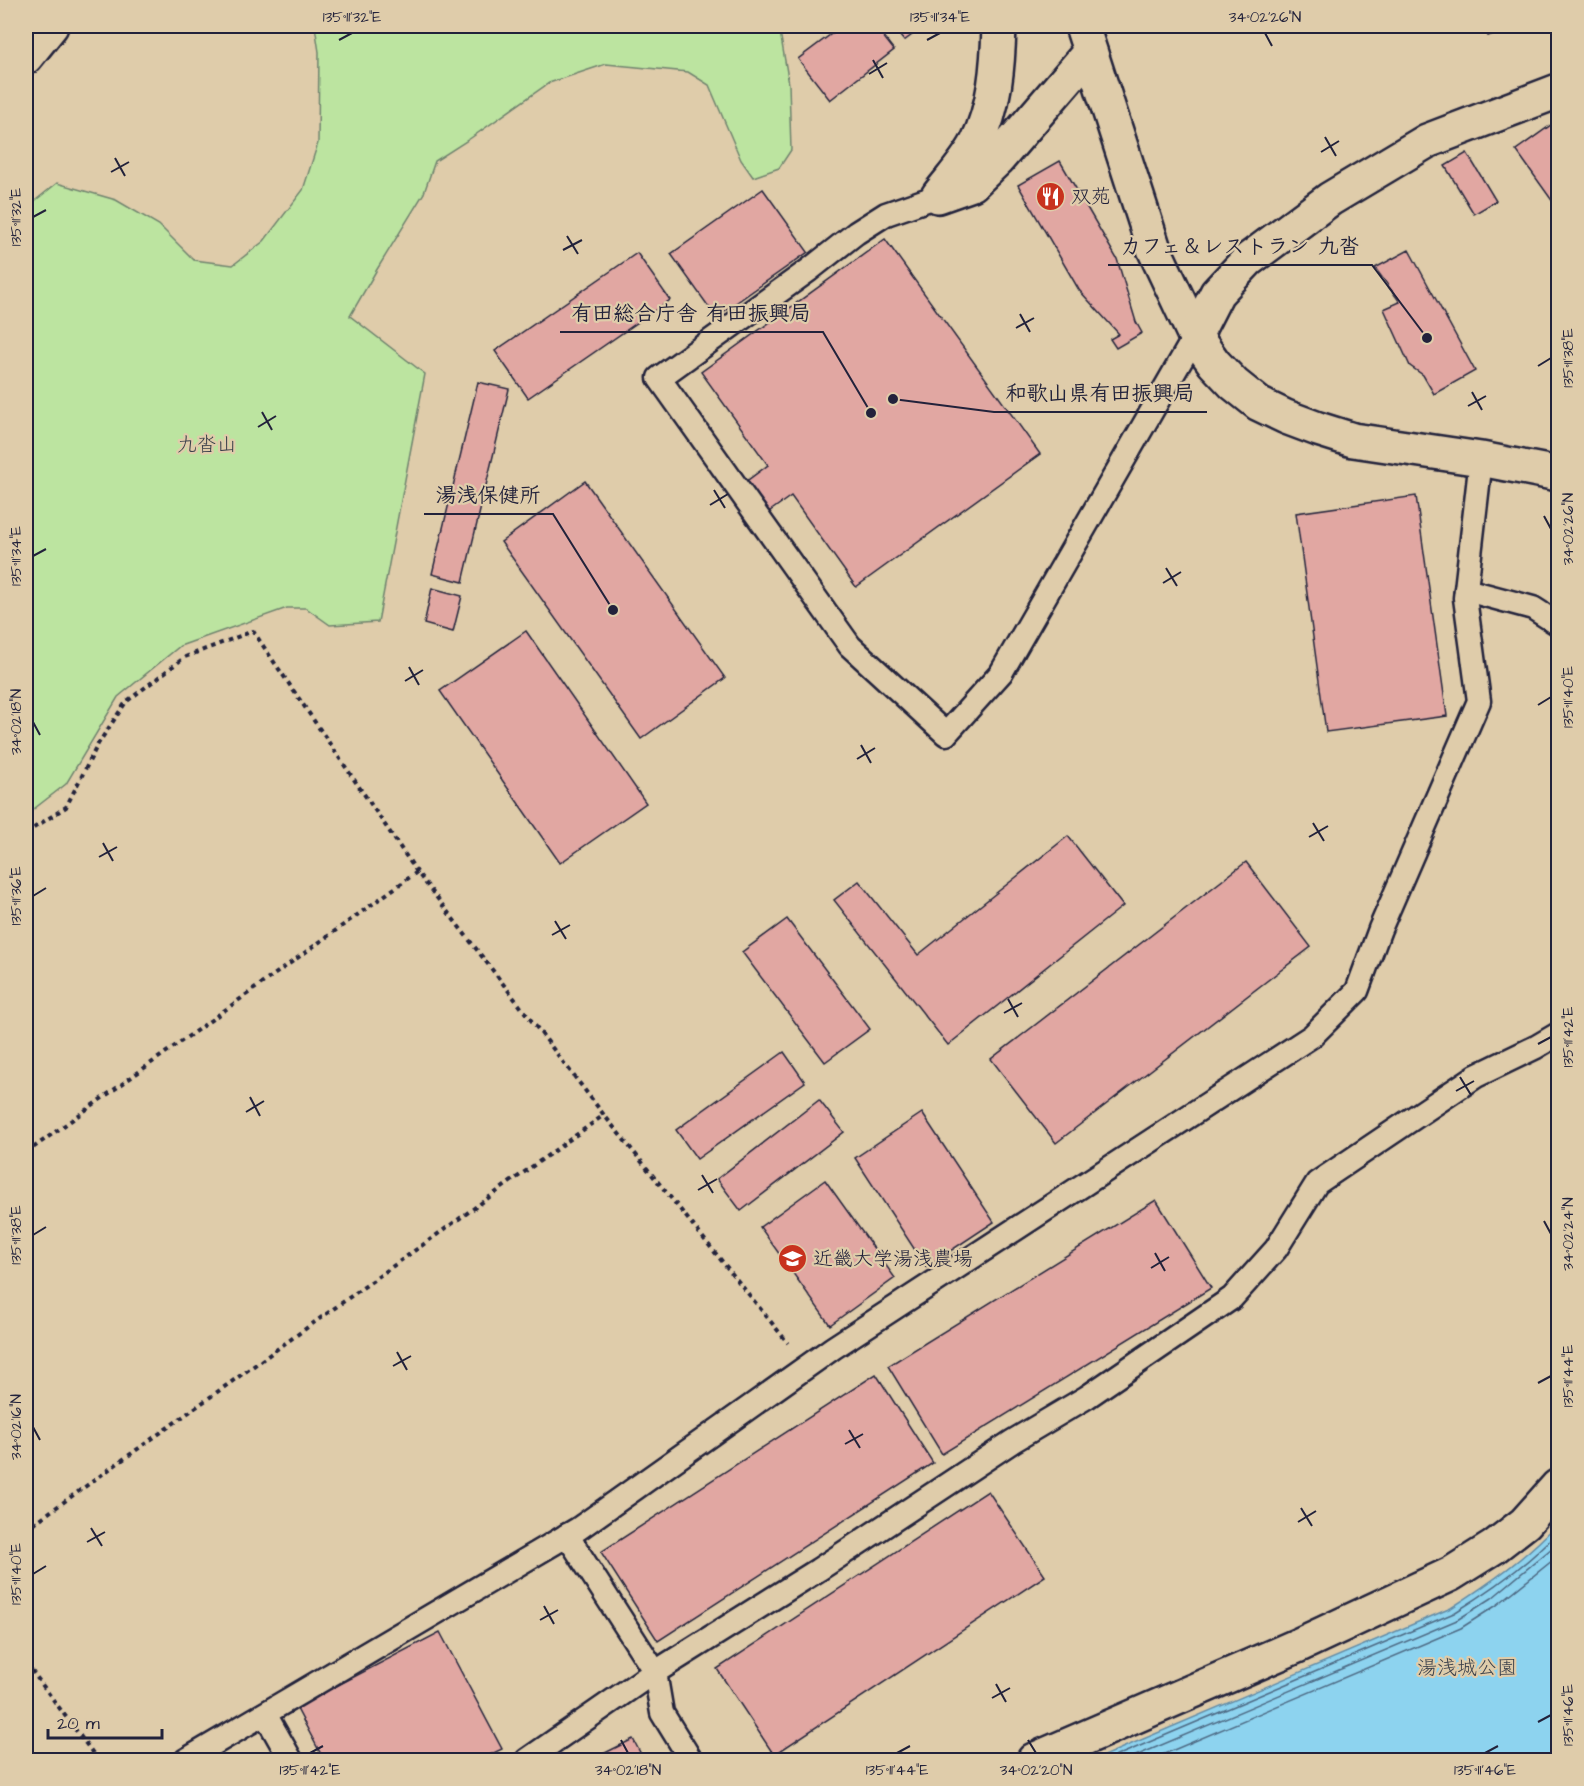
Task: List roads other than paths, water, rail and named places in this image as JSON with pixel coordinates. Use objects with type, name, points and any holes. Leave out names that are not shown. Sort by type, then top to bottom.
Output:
[{"type":"street","points":[[26,57],[51,26]]},
{"type":"street","points":[[938,196],[976,144],[991,106],[998,62],[999,26]]},
{"type":"street","points":[[938,196],[972,184],[998,159],[1086,39]]},
{"type":"street","points":[[1086,39],[1154,249],[1195,336],[1214,363],[1234,384],[1259,404],[1286,417],[1353,440],[1480,459],[1558,474]]},
{"type":"street","points":[[1195,336],[1217,293],[1248,260],[1330,199],[1427,141],[1558,91]]},
{"type":"street","points":[[1034,1761],[1299,1645],[1451,1574],[1494,1547],[1525,1523],[1558,1486]]},
{"type":"lane","points":[[938,196],[886,214],[856,233],[809,270],[659,378],[850,646],[946,734],[1001,673],[1195,336]]},
{"type":"lane","points":[[186,1761],[567,1535],[807,1367],[1312,1036],[1357,991],[1380,929],[1479,701],[1466,590],[1480,459]]},
{"type":"lane","points":[[1466,590],[1533,608],[1558,624]]},
{"type":"lane","points":[[527,1761],[655,1672],[818,1570],[1013,1440],[1087,1397],[1232,1298],[1275,1249],[1317,1183],[1476,1076],[1558,1034]]},
{"type":"lane","points":[[567,1535],[655,1672],[662,1713],[691,1761]]},
{"type":"lane","points":[[265,1714],[291,1761]]},
{"type":"water","name":"湯浅城公園","points":[[1558,1523],[1558,1760],[1094,1760],[1451,1608],[1508,1569]]},
{"type":"place","name":"双苑","points":[[1050,196]]},
{"type":"place","name":"カフェ＆レストラン 九沓","points":[[1427,338]]},
{"type":"place","name":"和歌山県有田振興局","points":[[893,399]]},
{"type":"place","name":"有田総合庁舎 有田振興局","points":[[871,413]]},
{"type":"place","name":"湯浅保健所","points":[[613,610]]},
{"type":"place","name":"近畿大学湯浅農場","points":[[792,1258]]},
{"type":"park label","name":"九沓山","points":[[207,444]]}]
